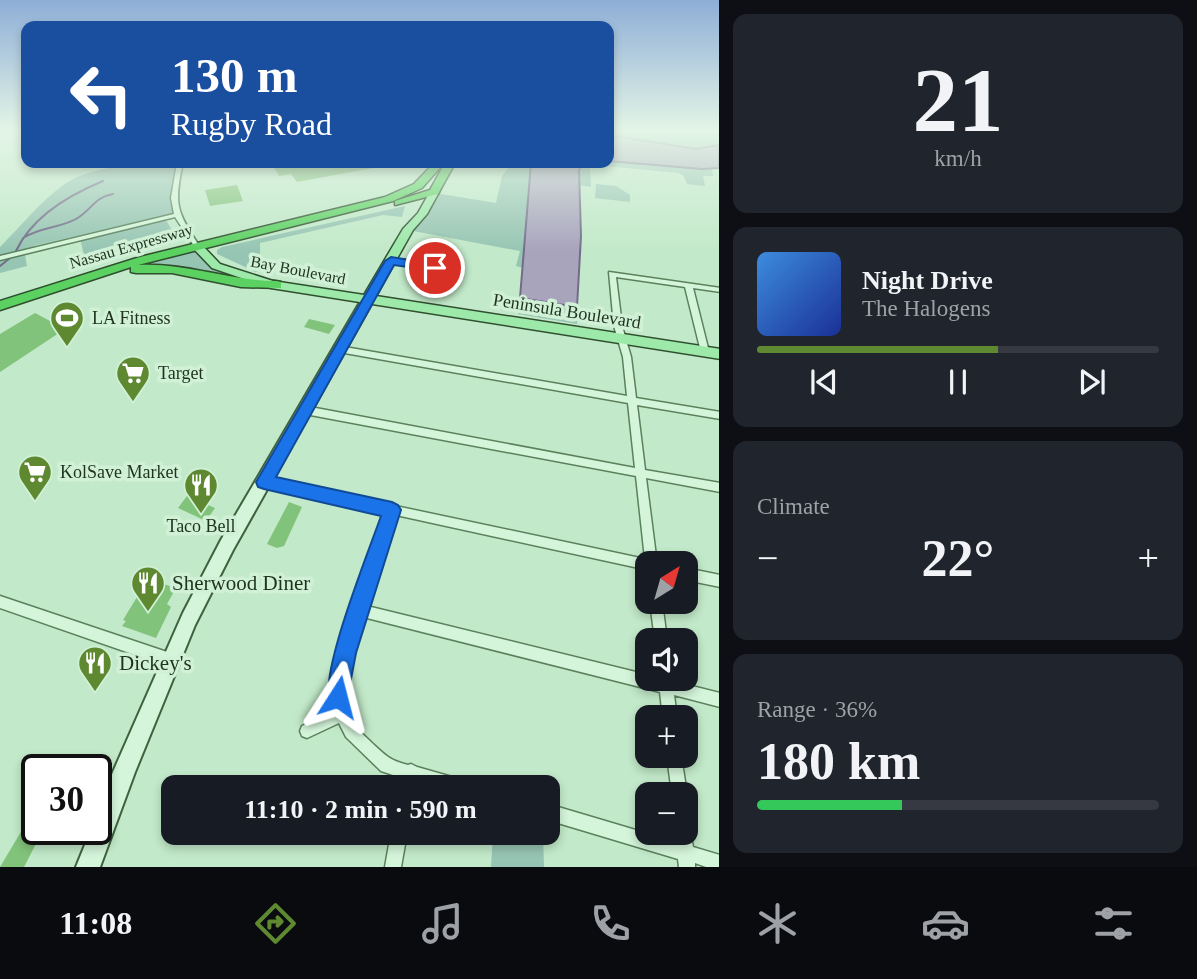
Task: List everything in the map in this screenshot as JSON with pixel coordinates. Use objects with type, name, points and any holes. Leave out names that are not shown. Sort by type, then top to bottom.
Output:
[{"type":"highway","name":"Nassau Expressway","points":[[0,306],[88,275],[195,245],[396,197],[415,188],[433,170]]},
{"type":"highway","points":[[434,191],[446,170]]},
{"type":"highway","name":"Nassau Expressway","points":[[275,228],[313,223],[418,199],[434,191]]},
{"type":"highway","points":[[88,275],[163,267],[262,286],[276,285]]},
{"type":"main road","points":[[408,229],[411,213],[434,170]]},
{"type":"main road","points":[[88,867],[170,660],[225,548],[408,229],[422,214],[434,191]]},
{"type":"main road","name":"Bay Boulevard","points":[[195,245],[207,260],[216,266],[250,279],[368,299]]},
{"type":"main road","name":"Peninsula Boulevard","points":[[368,299],[712,353]]},
{"type":"street","name":"Bay Boulevard","points":[[178,170],[172,195],[177,215],[195,245]]},
{"type":"street","points":[[0,258],[177,215]]},
{"type":"street","points":[[391,261],[458,271]]},
{"type":"street","points":[[648,551],[632,401],[623,339],[618,326],[612,274],[689,288],[719,290]]},
{"type":"street","points":[[689,288],[712,353]]},
{"type":"street","points":[[339,349],[719,416]]},
{"type":"street","points":[[305,410],[719,488]]},
{"type":"street","points":[[264,482],[635,561]]},
{"type":"street","points":[[392,510],[345,653],[338,697],[342,714],[351,732],[386,766],[424,775]]},
{"type":"street","points":[[698,576],[719,581]]},
{"type":"street","points":[[0,602],[170,660]]},
{"type":"street","points":[[359,610],[635,676]]},
{"type":"street","points":[[691,691],[719,700]]},
{"type":"street","points":[[307,731],[342,714]]},
{"type":"street","points":[[410,775],[411,771]]},
{"type":"street","points":[[560,816],[687,860],[719,863]]},
{"type":"street","points":[[393,867],[397,845]]},
{"type":"green space","points":[[176,170],[170,203],[175,213],[33,246],[42,250],[25,255],[27,266],[0,273],[0,247],[62,186],[72,179],[96,171]]},
{"type":"green space","points":[[506,170],[530,170],[523,268],[516,266],[520,251],[408,230],[435,193],[496,203],[502,176]]},
{"type":"green space","points":[[579,170],[590,170],[591,187],[579,185]]},
{"type":"green space","points":[[652,170],[712,170],[713,176],[703,176],[705,186],[687,184],[683,175]]},
{"type":"green space","points":[[596,184],[616,186],[630,195],[630,202],[595,198]]},
{"type":"green space","points":[[405,206],[402,217],[383,215],[260,243],[260,268],[256,272],[217,254],[217,250],[222,247]]},
{"type":"green space","points":[[166,220],[178,241],[87,266],[80,239]]},
{"type":"green space","points":[[190,247],[205,262],[238,281],[162,264],[114,267]]},
{"type":"green space","points":[[520,298],[577,307],[577,324],[518,314]]},
{"type":"green space","points":[[492,845],[543,845],[544,867],[491,867]]},
{"type":"shaded area","points":[[530,170],[579,170],[581,236],[577,307],[520,298]]},
{"type":"building","points":[[276,170],[360,170],[297,182],[291,174],[279,176]]},
{"type":"building","points":[[237,185],[243,201],[210,206],[205,190]]},
{"type":"building","points":[[35,313],[65,329],[0,372],[0,334]]},
{"type":"building","points":[[309,319],[335,325],[329,334],[304,327]]},
{"type":"building","name":"Taco Bell","points":[[187,496],[215,508],[206,521],[178,508]]},
{"type":"building","points":[[289,502],[302,507],[284,546],[277,548],[267,544]]},
{"type":"building","name":"Sherwood Diner","points":[[148,579],[176,588],[167,604],[171,607],[156,638],[122,626]]},
{"type":"building","points":[[21,832],[21,845],[35,845],[24,867],[0,867]]},
{"type":"waterway","points":[[24,237],[42,218],[65,200],[103,181]]},
{"type":"waterway","points":[[24,237],[76,219],[101,198],[113,194]]},
{"type":"waterway","points":[[16,251],[24,237]]},
{"type":"waterway","points":[[0,266],[10,258]]},
{"type":"place","name":"LA Fitness","points":[[67,348]]},
{"type":"place","name":"Target","points":[[133,403]]},
{"type":"place","name":"KolSave Market","points":[[35,502]]},
{"type":"place","name":"Taco Bell","points":[[201,515]]},
{"type":"place","name":"Sherwood Diner","points":[[148,613]]},
{"type":"place","name":"Dickey's","points":[[95,693]]},
{"type":"route","points":[[338,697],[345,653],[392,510],[264,482],[391,261],[435,268]]}]
